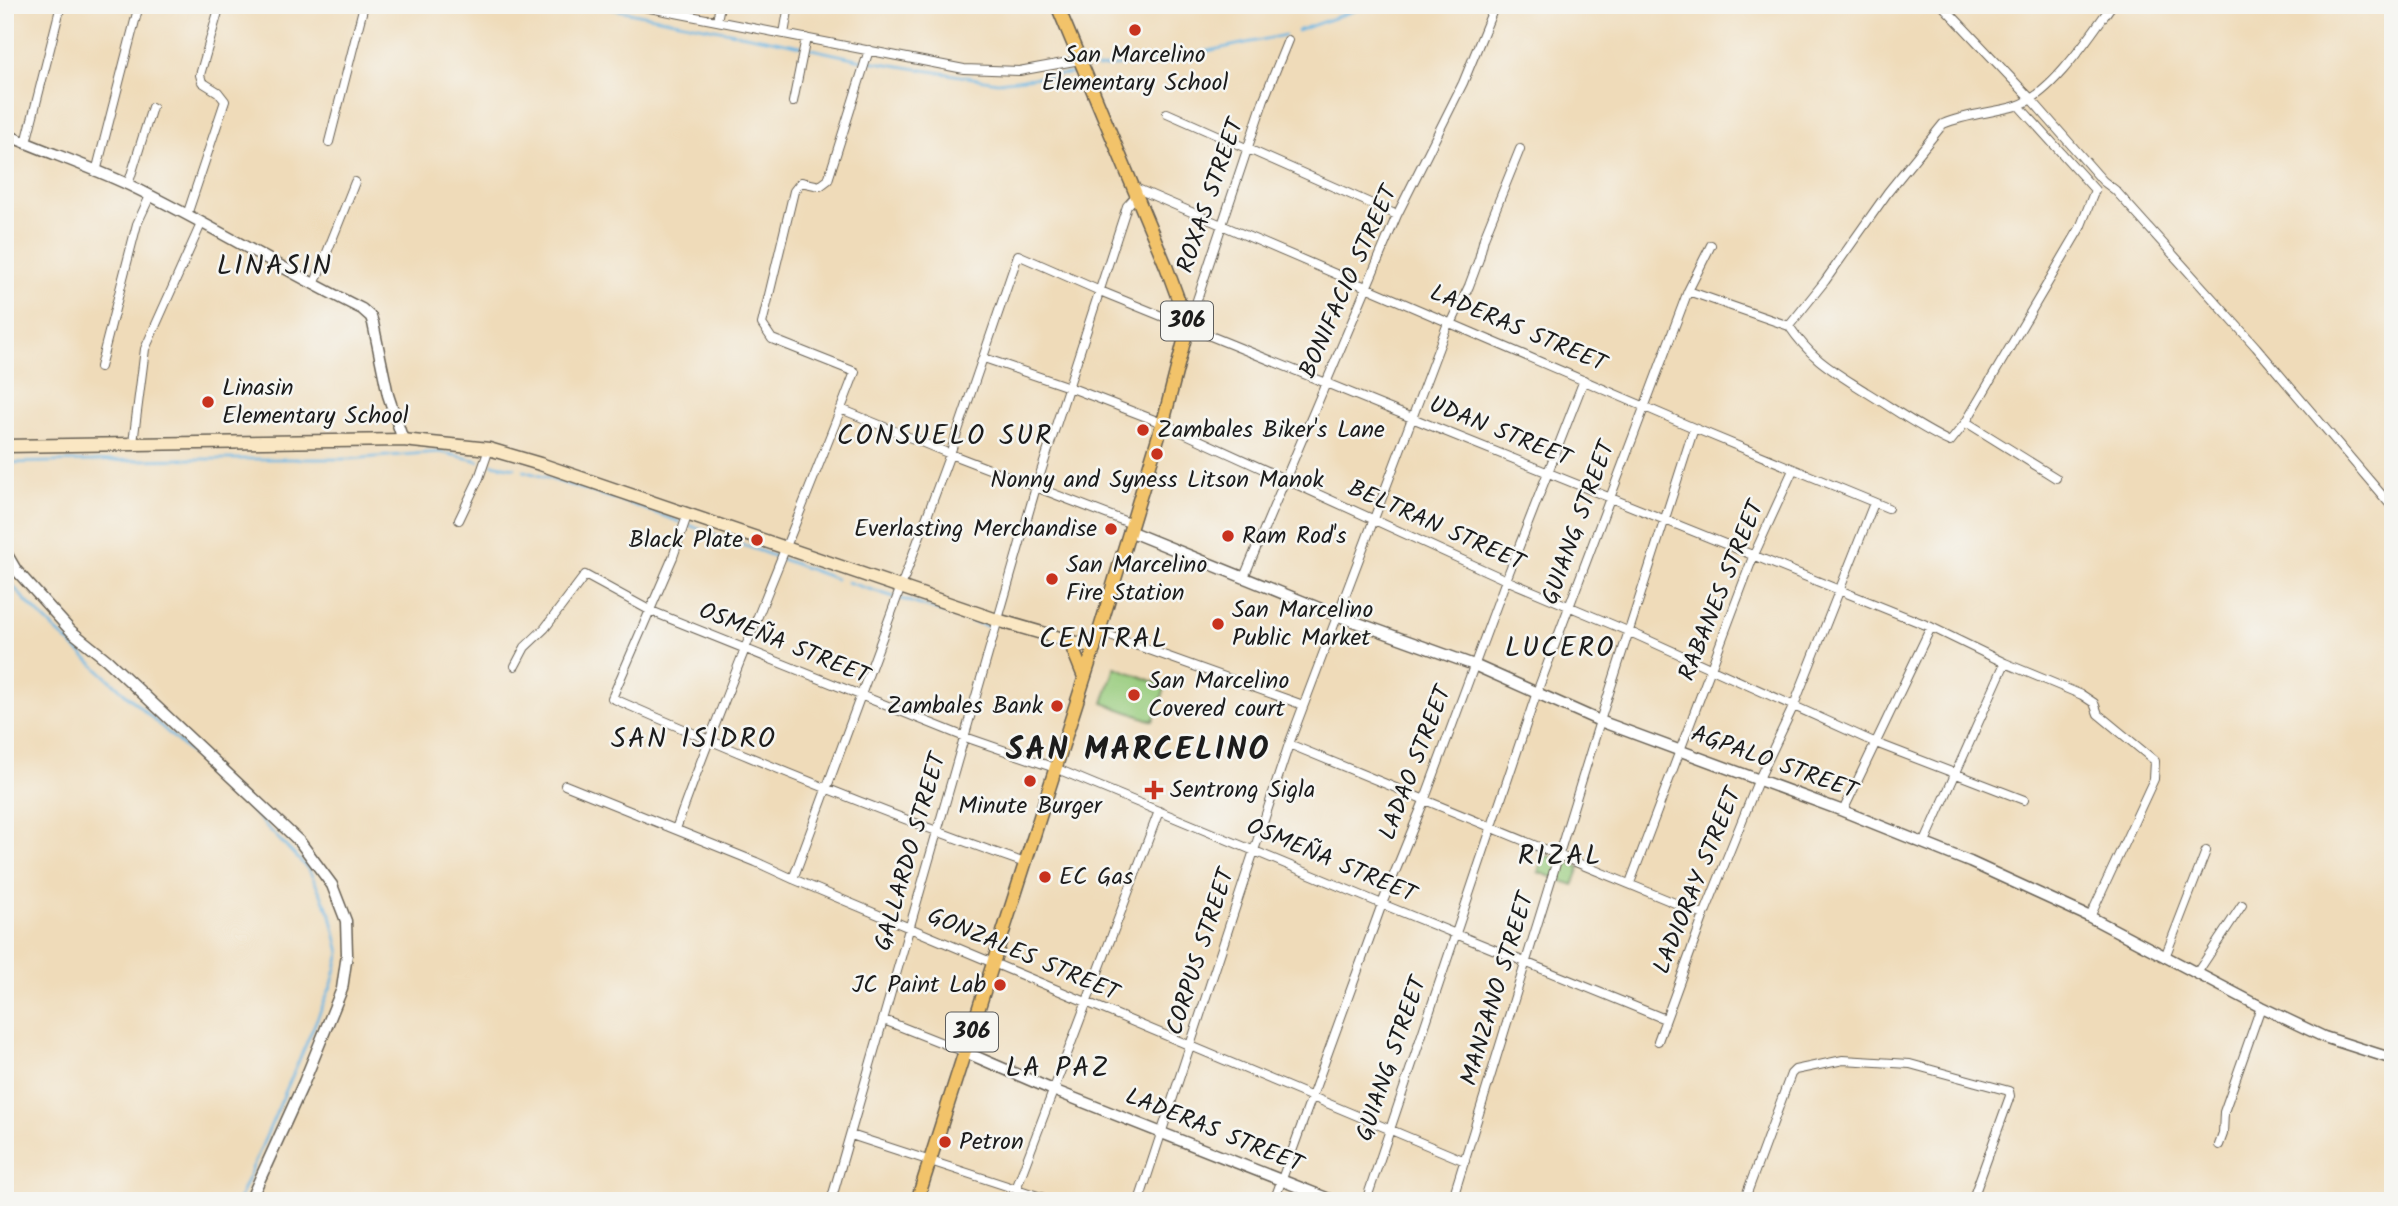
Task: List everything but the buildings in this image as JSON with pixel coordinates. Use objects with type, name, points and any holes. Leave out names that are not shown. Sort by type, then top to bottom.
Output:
[{"type":"main road","name":"306","points":[[917,1201],[1099,632],[1162,423],[1188,326],[1176,291],[1057,5]]},
{"type":"main road","points":[[5,446],[403,440],[489,449],[688,513],[998,620],[1094,648]]},
{"type":"main road","points":[[1065,639],[1072,647],[1084,677]]},
{"type":"street","points":[[26,143],[61,5]]},
{"type":"street","points":[[96,172],[139,5]]},
{"type":"street","points":[[187,215],[225,101],[218,92],[202,82],[200,75],[220,5]]},
{"type":"street","points":[[329,142],[364,5]]},
{"type":"street","points":[[634,5],[669,9],[785,34],[805,45],[964,69],[1019,71],[1080,60]]},
{"type":"street","points":[[717,21],[720,5]]},
{"type":"street","points":[[785,34],[789,5]]},
{"type":"street","name":"BONIFACIO STREET","points":[[1244,577],[1397,215],[1458,94],[1495,5]]},
{"type":"street","points":[[1942,5],[2195,277],[2393,508]]},
{"type":"street","points":[[1789,327],[1888,192],[1943,124],[1954,119],[2019,106],[2053,80],[2072,60],[2112,5]]},
{"type":"street","name":"ROXAS STREET","points":[[1188,326],[1264,99],[1288,40]]},
{"type":"street","points":[[793,102],[805,45]]},
{"type":"street","points":[[676,829],[708,738],[746,650],[855,372],[772,339],[762,324],[794,191],[801,182],[820,187],[828,180],[868,56]]},
{"type":"street","points":[[2019,106],[2095,190]]},
{"type":"street","points":[[128,185],[152,107]]},
{"type":"street","points":[[1167,113],[1397,215]]},
{"type":"street","points":[[5,134],[128,185],[362,309],[371,317],[388,395],[403,440]]},
{"type":"street","name":"CORPUS STREET","points":[[1139,1201],[1303,705],[1449,323],[1469,286],[1484,237],[1520,149]]},
{"type":"street","points":[[1688,291],[1789,327],[1802,345],[1824,366],[1931,433],[1950,442],[1966,422],[2080,229],[2095,190],[2103,181]]},
{"type":"street","points":[[314,285],[355,182]]},
{"type":"street","name":"LADERAS STREET","points":[[1134,191],[1222,224],[1694,428],[1888,508]]},
{"type":"street","name":"GALLARDO STREET","points":[[831,1201],[1036,487],[1126,206],[1134,191]]},
{"type":"street","points":[[100,368],[137,225],[150,196]]},
{"type":"street","points":[[133,443],[145,349],[201,224]]},
{"type":"street","name":"GUIANG STREET","points":[[1366,1201],[1536,692],[1643,405],[1688,291],[1711,246]]},
{"type":"street","name":"UDAN STREET","points":[[984,358],[1018,255],[1100,291],[1931,627],[2005,663],[2082,695],[2094,703],[2098,714],[2155,761],[2154,779],[2090,917]]},
{"type":"street","points":[[793,879],[984,358]]},
{"type":"street","name":"BELTRAN STREET","points":[[984,358],[1162,423],[1506,580],[1712,668],[1876,743],[2024,800]]},
{"type":"street","name":"LADAO STREET","points":[[1274,1201],[1381,904],[1424,801],[1547,471],[1584,380]]},
{"type":"street","name":"AGPALO STREET","points":[[841,409],[1036,487],[1336,615],[1474,665],[1600,721],[1843,811],[2022,884],[2324,1037],[2393,1059]]},
{"type":"street","points":[[1966,422],[2056,478]]},
{"type":"street","name":"MANZANO STREET","points":[[1452,1201],[1600,721],[1694,428]]},
{"type":"street","points":[[459,520],[489,449]]},
{"type":"street","name":"RABANES STREET","points":[[1630,883],[1754,557],[1793,470]]},
{"type":"street","name":"LADIORAY STREET","points":[[1658,1041],[1704,915],[1758,781],[1794,705],[1874,503]]},
{"type":"street","points":[[688,513],[651,611],[612,698],[827,789],[1025,863]]},
{"type":"street","points":[[5,551],[16,570],[71,631],[107,660],[300,842],[337,897],[346,921],[347,954],[342,989],[304,1082],[250,1201]]},
{"type":"street","name":"OSMEÑA STREET","points":[[515,666],[525,647],[545,628],[585,575],[651,611],[746,650],[965,737],[1055,768],[1381,904],[1665,1018]]},
{"type":"street","points":[[1843,811],[1931,627]]},
{"type":"street","points":[[1099,632],[1303,705]]},
{"type":"street","points":[[1924,844],[2005,663]]},
{"type":"street","points":[[1289,744],[1704,915]]},
{"type":"street","name":"GONZALES STREET","points":[[565,785],[756,862],[1465,1161]]},
{"type":"street","points":[[1016,1189],[1158,811]]},
{"type":"street","points":[[2165,957],[2206,851]]},
{"type":"street","points":[[2197,973],[2242,905]]},
{"type":"street","points":[[2219,1145],[2224,1135],[2224,1112],[2262,1007]]},
{"type":"street","name":"LADERAS STREET","points":[[884,1020],[1334,1201]]},
{"type":"street","points":[[1744,1201],[1791,1074],[1794,1070],[1843,1060],[1910,1064],[2009,1091],[2011,1096],[1972,1200]]},
{"type":"street","points":[[851,1135],[1053,1201]]},
{"type":"green space","name":"San Marcelino Covered court","points":[[1115,667],[1166,686],[1153,721],[1103,703]]},
{"type":"green space","points":[[1545,855],[1580,867],[1573,885],[1538,872]]},
{"type":"waterway","points":[[593,5],[801,46]]},
{"type":"waterway","points":[[1297,31],[1370,5]]},
{"type":"waterway","points":[[1097,68],[1164,60],[1285,35]]},
{"type":"waterway","points":[[807,48],[862,60]]},
{"type":"waterway","points":[[869,61],[997,82],[1077,73]]},
{"type":"waterway","points":[[5,463],[349,459],[440,452],[479,461]]},
{"type":"waterway","points":[[492,464],[515,468]]},
{"type":"waterway","points":[[524,471],[680,522]]},
{"type":"waterway","points":[[686,524],[836,579]]},
{"type":"waterway","points":[[5,576],[53,628],[230,789],[309,870],[331,915],[340,953],[332,984],[238,1201]]},
{"type":"waterway","points":[[847,582],[894,597]]},
{"type":"waterway","points":[[901,599],[987,626]]},
{"type":"place","name":"San Marcelino Elementary School","points":[[1135,30]]},
{"type":"place","name":"Linasin Elementary School","points":[[208,402]]},
{"type":"place","name":"Zambales Biker's Lane","points":[[1143,430]]},
{"type":"place","name":"Nonny and Syness Litson Manok","points":[[1157,454]]},
{"type":"place","name":"Everlasting Merchandise","points":[[1111,529]]},
{"type":"place","name":"Ram Rod's","points":[[1228,536]]},
{"type":"place","name":"Black Plate","points":[[757,540]]},
{"type":"place","name":"San Marcelino Fire Station","points":[[1052,579]]},
{"type":"place","name":"San Marcelino Public Market","points":[[1218,624]]},
{"type":"place","name":"San Marcelino Covered court","points":[[1134,695]]},
{"type":"place","name":"Zambales Bank","points":[[1057,706]]},
{"type":"place","name":"Minute Burger","points":[[1030,781]]},
{"type":"place","name":"Sentrong Sigla","points":[[1154,790]]},
{"type":"place","name":"EC Gas","points":[[1045,877]]},
{"type":"place","name":"JC Paint Lab","points":[[1000,985]]},
{"type":"place","name":"Petron","points":[[945,1142]]},
{"type":"district","name":"LINASIN","points":[[275,266]]},
{"type":"district","name":"CONSUELO SUR","points":[[945,436]]},
{"type":"district","name":"CENTRAL","points":[[1104,639]]},
{"type":"district","name":"LUCERO","points":[[1560,648]]},
{"type":"district","name":"SAN ISIDRO","points":[[694,739]]},
{"type":"district","name":"SAN MARCELINO","points":[[1138,750]]},
{"type":"district","name":"RIZAL","points":[[1560,856]]},
{"type":"district","name":"LA PAZ","points":[[1058,1068]]}]
